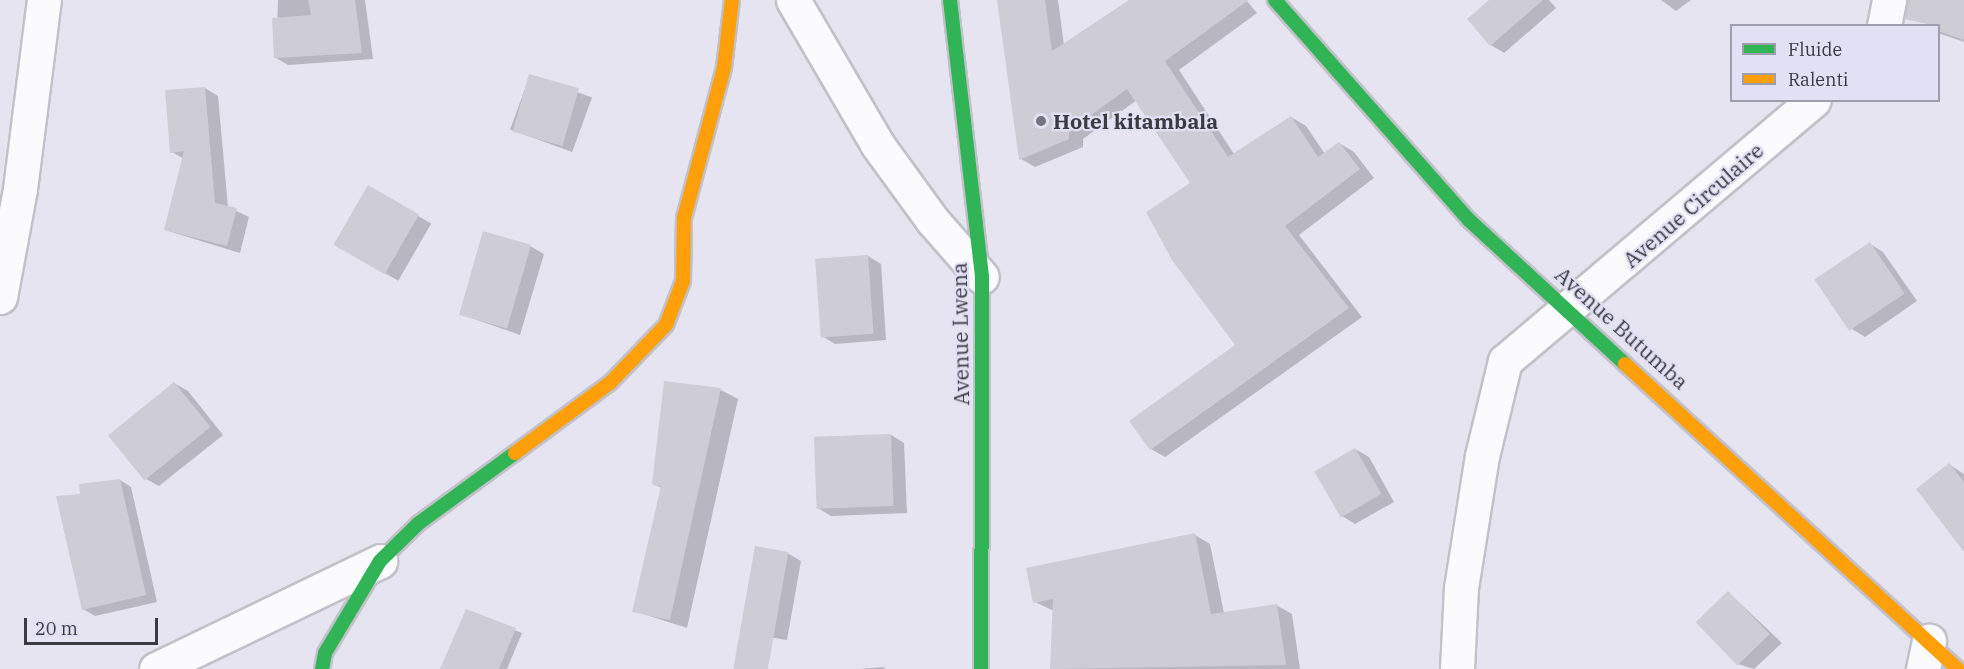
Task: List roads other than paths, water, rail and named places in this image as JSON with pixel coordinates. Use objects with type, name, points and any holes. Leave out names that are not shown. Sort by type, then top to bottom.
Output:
[{"type":"street","points":[[0,297],[10,190],[44,0]]},
{"type":"street","points":[[322,669],[325,652],[380,561],[420,522],[610,383],[666,325],[683,281],[684,218],[724,68],[732,0]]},
{"type":"street","points":[[793,0],[878,144],[933,221],[982,276]]},
{"type":"street","name":"Avenue Lwena","points":[[950,0],[982,276],[981,669]]},
{"type":"street","name":"Avenue Butumba","points":[[1275,0],[1469,220],[1572,310],[1926,655],[1958,669]]},
{"type":"street","points":[[1884,24],[1888,0]]},
{"type":"street","name":"Avenue Circulaire","points":[[1457,669],[1461,588],[1482,456],[1505,361],[1572,310],[1812,102]]},
{"type":"street","points":[[156,669],[380,561]]},
{"type":"place","name":"Hotel kitambala","points":[[1041,121]]}]
